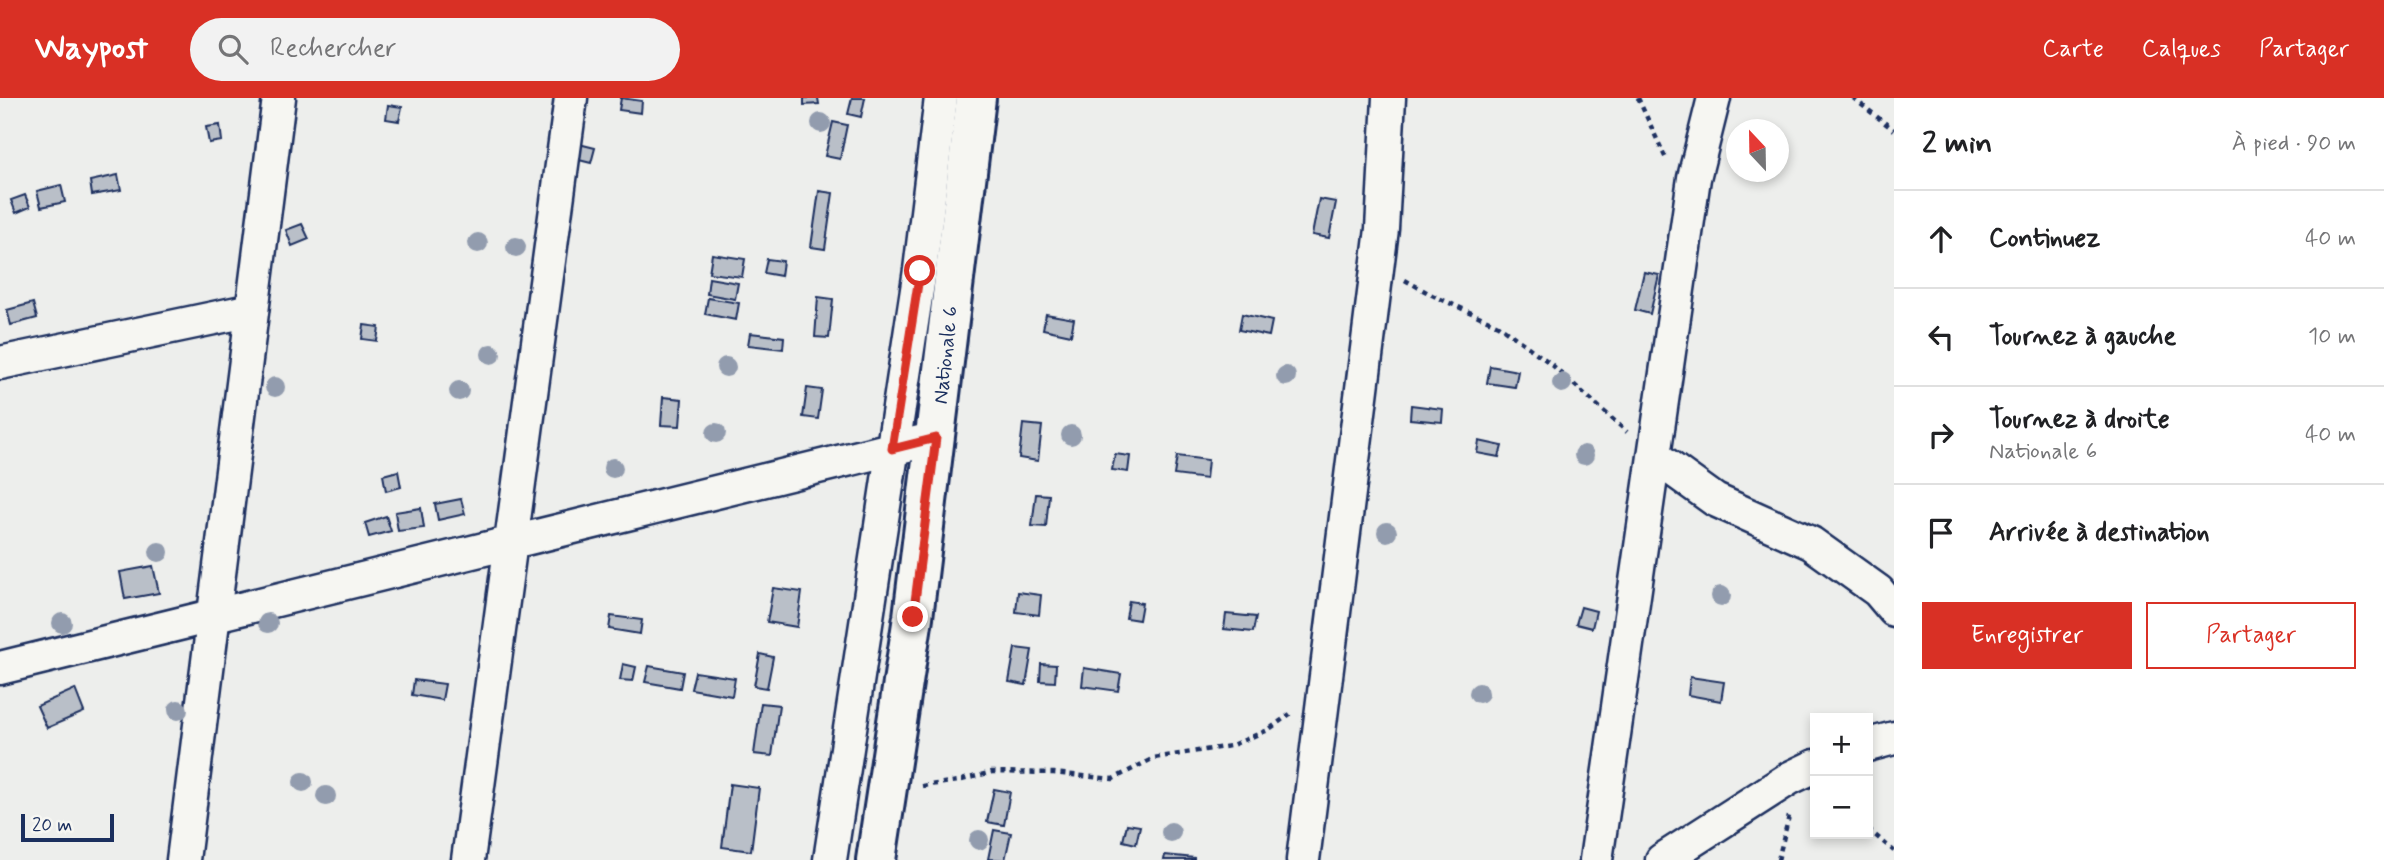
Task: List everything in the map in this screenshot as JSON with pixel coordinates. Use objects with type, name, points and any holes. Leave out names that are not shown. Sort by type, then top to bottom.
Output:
[{"type":"main road","name":"Nationale 6","points":[[876,860],[913,617],[976,98]]},
{"type":"street","points":[[183,860],[279,98]]},
{"type":"street","points":[[468,860],[571,98]]},
{"type":"street","points":[[830,860],[920,271],[942,98]]},
{"type":"street","points":[[1303,860],[1382,229],[1388,98]]},
{"type":"street","points":[[1596,860],[1695,178],[1714,98]]},
{"type":"street","points":[[0,363],[252,310]]},
{"type":"street","points":[[0,668],[936,438]]},
{"type":"street","points":[[1654,456],[1714,500],[1811,543],[1878,591],[1894,610]]},
{"type":"street","points":[[1873,744],[1894,738]]},
{"type":"street","points":[[1662,860],[1810,768]]},
{"type":"path","points":[[1639,98],[1667,162]]},
{"type":"path","points":[[1853,98],[1894,130]]},
{"type":"path","points":[[1382,229],[1394,261],[1406,281],[1499,325],[1550,363],[1654,456]]},
{"type":"path","points":[[886,791],[958,781],[992,772],[1054,773],[1113,779],[1154,758],[1230,746],[1268,730],[1325,690]]},
{"type":"path","points":[[1873,833],[1894,851]]},
{"type":"building","points":[[621,98],[642,101],[641,113],[619,110]]},
{"type":"building","points":[[804,98],[818,98],[819,104],[804,105]]},
{"type":"building","points":[[852,98],[865,98],[861,117],[848,114]]},
{"type":"building","points":[[388,105],[402,107],[399,121],[386,119]]},
{"type":"building","points":[[833,122],[847,125],[840,159],[825,156]]},
{"type":"building","points":[[220,125],[222,141],[209,143],[206,127]]},
{"type":"building","points":[[575,143],[595,148],[591,163],[571,158]]},
{"type":"building","points":[[118,175],[121,190],[92,195],[90,181]]},
{"type":"building","points":[[61,185],[65,202],[41,207],[37,191]]},
{"type":"building","points":[[819,191],[833,193],[825,249],[811,247]]},
{"type":"building","points":[[25,195],[30,207],[16,213],[11,200]]},
{"type":"building","points":[[1319,199],[1336,202],[1329,238],[1312,235]]},
{"type":"building","points":[[302,224],[309,239],[292,246],[286,230]]},
{"type":"building","points":[[712,254],[745,259],[742,277],[709,273]]},
{"type":"building","points":[[767,259],[783,261],[781,276],[764,273]]},
{"type":"building","points":[[1644,272],[1659,275],[1650,314],[1635,310]]},
{"type":"building","points":[[709,278],[738,283],[735,299],[707,294]]},
{"type":"building","points":[[818,297],[833,299],[829,338],[815,337]]},
{"type":"building","points":[[708,298],[739,303],[736,320],[705,314]]},
{"type":"building","points":[[33,303],[37,318],[11,325],[7,310]]},
{"type":"building","points":[[1046,314],[1074,319],[1071,335],[1043,329]]},
{"type":"building","points":[[1242,314],[1272,321],[1269,336],[1239,330]]},
{"type":"building","points":[[364,325],[379,327],[377,341],[362,339]]},
{"type":"building","points":[[750,333],[784,337],[783,349],[748,345]]},
{"type":"building","points":[[1490,366],[1518,371],[1515,387],[1487,383]]},
{"type":"building","points":[[807,388],[822,390],[818,419],[803,417]]},
{"type":"building","points":[[663,397],[682,399],[680,426],[661,425]]},
{"type":"building","points":[[1411,405],[1443,409],[1442,422],[1410,419]]},
{"type":"building","points":[[1023,424],[1042,426],[1038,461],[1019,458]]},
{"type":"building","points":[[1479,441],[1502,446],[1499,457],[1477,453]]},
{"type":"building","points":[[1115,454],[1130,456],[1128,472],[1112,470]]},
{"type":"building","points":[[1177,456],[1208,460],[1206,479],[1174,475]]},
{"type":"building","points":[[398,471],[401,487],[386,491],[383,475]]},
{"type":"building","points":[[1036,494],[1049,495],[1046,527],[1032,526]]},
{"type":"building","points":[[461,499],[465,514],[438,520],[435,504]]},
{"type":"building","points":[[421,508],[424,528],[398,531],[395,512]]},
{"type":"building","points":[[386,516],[391,531],[369,537],[365,523]]},
{"type":"building","points":[[153,566],[159,593],[125,599],[120,572]]},
{"type":"building","points":[[773,588],[802,592],[797,627],[767,622]]},
{"type":"building","points":[[1018,592],[1041,595],[1039,615],[1016,612]]},
{"type":"building","points":[[1129,601],[1142,603],[1139,620],[1126,618]]},
{"type":"building","points":[[1581,607],[1596,611],[1592,628],[1576,624]]},
{"type":"building","points":[[1226,614],[1256,617],[1253,632],[1224,629]]},
{"type":"building","points":[[611,616],[642,620],[640,634],[609,629]]},
{"type":"building","points":[[1015,648],[1032,650],[1026,685],[1009,682]]},
{"type":"building","points":[[760,654],[773,657],[767,688],[754,686]]},
{"type":"building","points":[[623,664],[636,667],[633,681],[620,680]]},
{"type":"building","points":[[1041,664],[1056,665],[1055,682],[1040,681]]},
{"type":"building","points":[[649,666],[683,672],[680,688],[645,682]]},
{"type":"building","points":[[1084,668],[1121,674],[1118,691],[1082,686]]},
{"type":"building","points":[[695,672],[735,678],[732,696],[691,689]]},
{"type":"building","points":[[1690,677],[1724,682],[1721,701],[1688,695]]},
{"type":"building","points":[[414,680],[445,684],[442,700],[412,695]]},
{"type":"building","points":[[75,689],[84,712],[47,728],[37,706]]},
{"type":"building","points":[[761,703],[779,705],[772,756],[754,754]]},
{"type":"building","points":[[730,784],[759,788],[751,851],[722,847]]},
{"type":"building","points":[[994,789],[1010,792],[1004,825],[987,822]]},
{"type":"building","points":[[1127,824],[1140,826],[1136,844],[1123,841]]},
{"type":"building","points":[[994,830],[1011,833],[1005,860],[988,859]]},
{"type":"building","points":[[1165,855],[1194,858],[1194,860],[1164,860]]},
{"type":"route","points":[[913,617],[936,438],[892,449],[920,271]]}]
